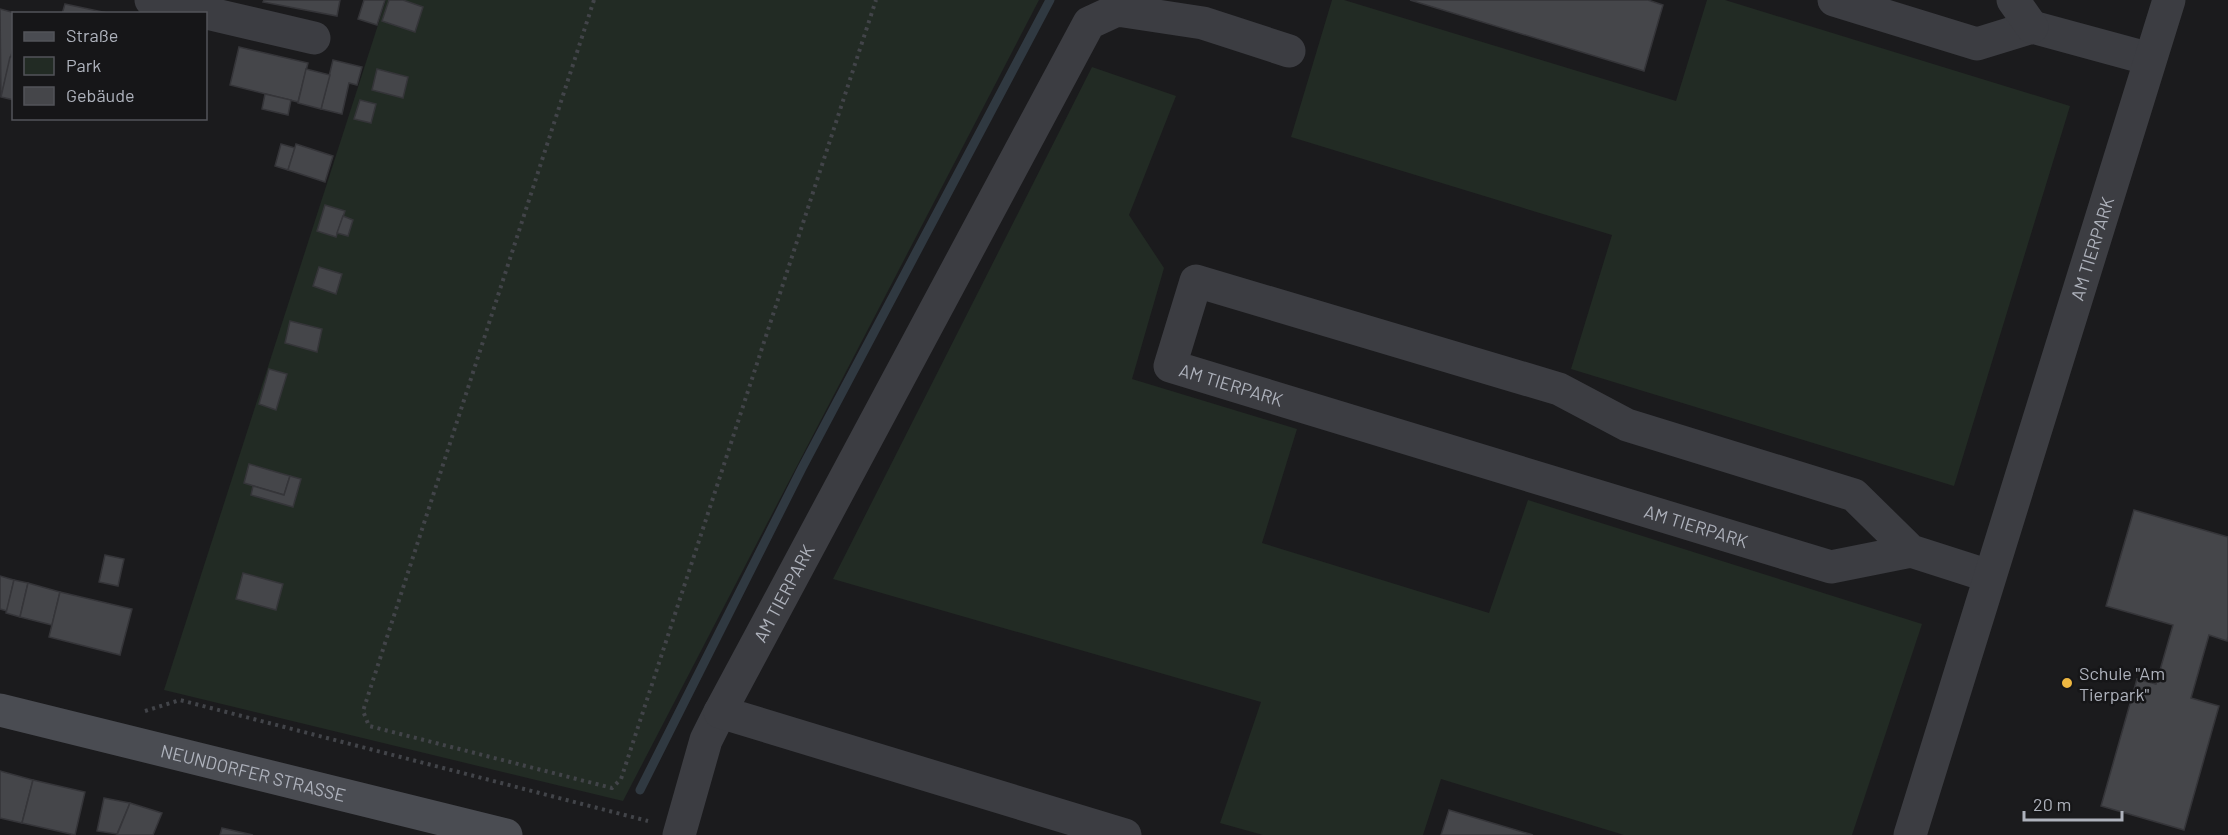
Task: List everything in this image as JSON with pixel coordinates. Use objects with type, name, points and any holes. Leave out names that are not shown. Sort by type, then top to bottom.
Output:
[{"type":"main road","name":"NEUNDORFER STRASSE","points":[[0,710],[506,835]]},
{"type":"street","points":[[151,0],[201,12]]},
{"type":"street","points":[[1834,0],[1977,44],[2032,27],[2150,59]]},
{"type":"street","points":[[2013,0],[2032,27]]},
{"type":"street","name":"AM TIERPARK","points":[[1910,835],[2169,0]]},
{"type":"street","name":"AM TIERPARK","points":[[680,832],[706,740],[720,712],[1089,23],[1117,10],[1203,23],[1290,51]]},
{"type":"street","points":[[207,13],[314,39]]},
{"type":"street","name":"AM TIERPARK","points":[[1911,551],[1831,567],[1170,366],[1196,281],[1559,389],[1627,425],[1854,495],[1911,551],[1989,576]]},
{"type":"street","points":[[720,712],[1125,835]]},
{"type":"path","points":[[594,0],[363,711],[369,726],[612,788],[621,779],[876,0]]},
{"type":"path","points":[[144,712],[180,700],[680,832]]},
{"type":"green space","points":[[386,0],[1039,0],[623,801],[164,690]]},
{"type":"green space","points":[[1332,0],[1344,0],[1676,101],[1707,0],[1725,0],[2070,106],[1954,486],[1571,369],[1612,235],[1291,137]]},
{"type":"green space","points":[[1092,67],[1176,96],[1129,215],[1164,268],[1132,379],[1297,429],[1262,543],[1489,613],[1528,500],[1922,624],[1852,835],[1624,835],[1441,779],[1423,835],[1263,835],[1220,823],[1261,702],[833,579]]},
{"type":"building","points":[[264,0],[340,0],[337,16],[263,2]]},
{"type":"building","points":[[364,0],[385,0],[377,25],[358,19]]},
{"type":"building","points":[[389,0],[403,0],[423,7],[415,32],[382,21]]},
{"type":"building","points":[[1410,0],[1648,0],[1663,5],[1644,71]]},
{"type":"building","points":[[65,4],[103,12],[63,12]]},
{"type":"building","points":[[0,9],[12,12],[12,52],[1,97]]},
{"type":"building","points":[[239,47],[308,63],[298,102],[230,85]]},
{"type":"building","points":[[10,57],[12,57],[12,100],[1,97]]},
{"type":"building","points":[[333,60],[362,67],[357,85],[349,83],[342,114],[321,109]]},
{"type":"building","points":[[306,69],[330,75],[321,109],[298,103]]},
{"type":"building","points":[[377,69],[408,77],[403,98],[372,90]]},
{"type":"building","points":[[265,94],[291,100],[288,115],[262,109]]},
{"type":"building","points":[[360,100],[376,104],[371,123],[354,119]]},
{"type":"building","points":[[281,144],[295,148],[288,170],[275,166]]},
{"type":"building","points":[[296,144],[333,156],[325,182],[288,170]]},
{"type":"building","points":[[325,205],[345,211],[336,237],[317,231]]},
{"type":"building","points":[[343,216],[353,220],[348,236],[337,233]]},
{"type":"building","points":[[319,267],[342,274],[336,294],[313,286]]},
{"type":"building","points":[[290,321],[322,329],[317,352],[285,343]]},
{"type":"building","points":[[269,369],[287,374],[276,410],[259,404]]},
{"type":"building","points":[[249,464],[290,476],[284,495],[244,483]]},
{"type":"building","points":[[290,476],[301,479],[293,507],[251,495],[253,486],[284,495]]},
{"type":"building","points":[[2134,510],[2228,537],[2228,637],[2227,641],[2209,635],[2191,698],[2219,706],[2184,830],[2101,806],[2137,679],[2156,684],[2173,625],[2106,606]]},
{"type":"building","points":[[105,555],[124,559],[118,586],[99,582]]},
{"type":"building","points":[[243,573],[283,584],[276,610],[236,599]]},
{"type":"building","points":[[0,576],[14,580],[7,611],[0,609]]},
{"type":"building","points":[[14,580],[28,583],[20,617],[6,613]]},
{"type":"building","points":[[28,583],[60,592],[52,625],[20,617]]},
{"type":"building","points":[[60,592],[132,609],[120,655],[49,637]]},
{"type":"building","points":[[0,771],[33,780],[22,823],[0,818]]},
{"type":"building","points":[[33,780],[85,792],[75,835],[22,823]]},
{"type":"building","points":[[104,798],[130,803],[117,834],[97,831]]},
{"type":"building","points":[[130,803],[162,813],[153,835],[117,835]]},
{"type":"building","points":[[1449,810],[1533,835],[1441,835]]},
{"type":"building","points":[[222,828],[253,835],[220,835]]},
{"type":"waterway","points":[[640,790],[802,468],[1050,0]]},
{"type":"place","name":"Schule \"Am Tierpark\"","points":[[2067,683]]}]
